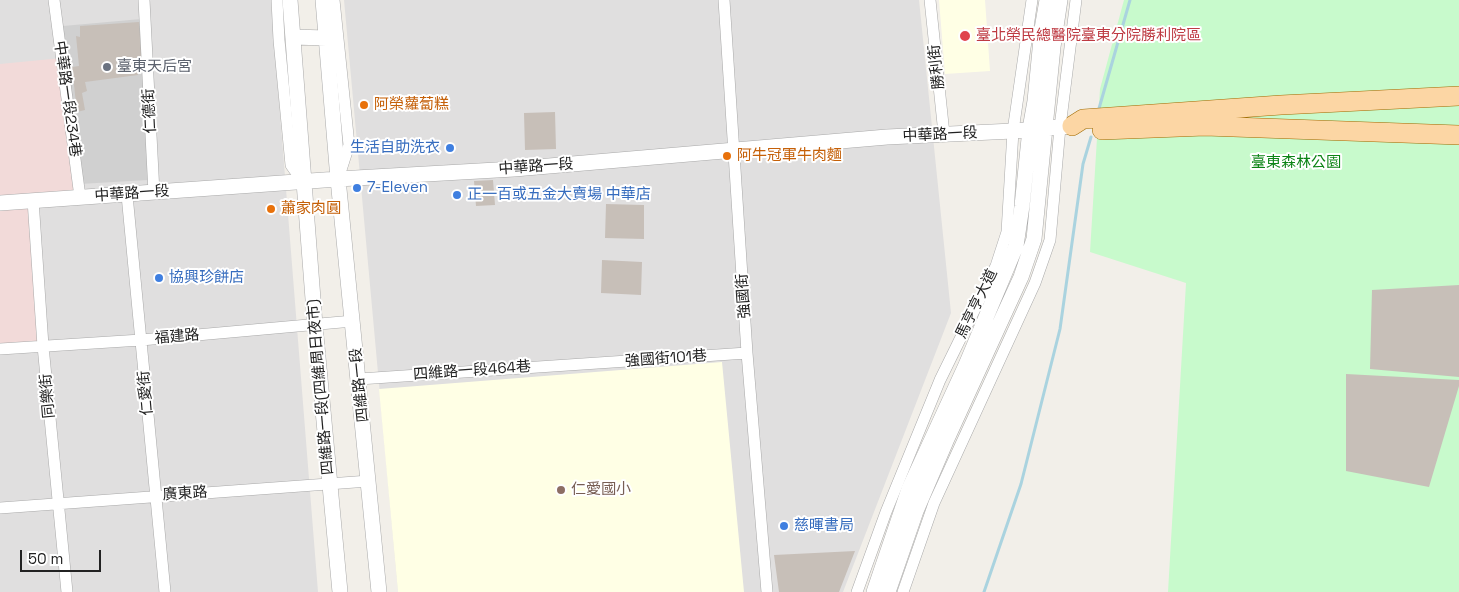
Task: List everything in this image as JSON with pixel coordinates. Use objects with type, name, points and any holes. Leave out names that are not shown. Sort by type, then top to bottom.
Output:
[{"type":"main road","points":[[1059,127],[1083,119],[1280,105],[1459,96]]},
{"type":"main road","points":[[1059,127],[1085,131],[1205,126],[1459,135]]},
{"type":"street","name":"中華路一段234巷","points":[[54,0],[80,197]]},
{"type":"street","name":"仁德街","points":[[144,0],[154,193]]},
{"type":"street","points":[[277,0],[291,165],[303,182]]},
{"type":"street","points":[[290,0],[303,182]]},
{"type":"street","name":"四維路一段","points":[[323,0],[338,178],[370,481],[379,592]]},
{"type":"street","name":"四維路一段","points":[[334,0],[349,145],[338,178]]},
{"type":"street","name":"強國街","points":[[724,0],[747,353],[767,592]]},
{"type":"street","name":"勝利街","points":[[930,0],[944,134]]},
{"type":"street","name":"馬亨亨大道","points":[[857,592],[903,486],[966,365],[1001,267],[1007,232],[1013,131],[1032,0]]},
{"type":"street","name":"馬亨亨大道","points":[[1001,267],[1016,246],[1047,0]]},
{"type":"street","name":"馬亨亨大道","points":[[903,592],[946,441],[1021,277],[1034,239],[1059,127],[1053,47],[1060,0]]},
{"type":"street","name":"馬亨亨大道","points":[[888,592],[928,501],[1035,283],[1050,240],[1059,127],[1076,0]]},
{"type":"street","points":[[293,37],[326,38]]},
{"type":"street","name":"中華路一段","points":[[0,203],[338,178],[514,169],[887,137],[1059,127]]},
{"type":"street","name":"四維路一段(四維周日夜市)","points":[[303,182],[340,592]]},
{"type":"street","name":"仁愛街","points":[[127,194],[165,592]]},
{"type":"street","name":"同樂街","points":[[33,200],[44,346],[67,592]]},
{"type":"street","points":[[1021,277],[1035,283]]},
{"type":"street","name":"福建路","points":[[0,349],[141,340],[353,321]]},
{"type":"street","name":"強國街101巷","points":[[586,364],[747,353]]},
{"type":"street","name":"四維路一段464巷","points":[[359,378],[586,364]]},
{"type":"street","name":"廣東路","points":[[0,508],[370,481]]},
{"type":"street","name":"馬亨亨大道","points":[[874,592],[903,486]]},
{"type":"shaded area","points":[[0,0],[271,0],[318,592],[0,592]]},
{"type":"shaded area","points":[[344,0],[919,0],[951,313],[843,592],[398,592]]},
{"type":"shaded area","name":"臺北榮民總醫院臺東分院勝利院區","points":[[939,0],[985,0],[990,71],[945,74]]},
{"type":"shaded area","name":"臺東天后宮","points":[[141,19],[148,180],[80,184],[63,26]]},
{"type":"shaded area","points":[[62,58],[80,197],[33,200],[43,346],[0,349],[0,64]]},
{"type":"shaded area","name":"仁愛國小","points":[[722,362],[744,592],[398,592],[379,389]]},
{"type":"green space","name":"臺東森林公園","points":[[1124,0],[1459,0],[1459,592],[1168,592],[1186,283],[1090,252],[1100,89]]},
{"type":"building","name":"臺東天后宮","points":[[139,22],[142,60],[137,61],[138,75],[85,82],[87,91],[82,93],[85,110],[77,112],[72,67],[79,66],[76,36],[80,37],[80,26]]},
{"type":"building","points":[[555,112],[556,149],[525,150],[524,113]]},
{"type":"building","points":[[493,180],[495,205],[476,206],[474,181]]},
{"type":"building","points":[[606,204],[644,205],[644,239],[605,238]]},
{"type":"building","points":[[602,260],[642,262],[641,295],[601,293]]},
{"type":"building","points":[[1459,285],[1459,377],[1370,369],[1372,290]]},
{"type":"building","points":[[1346,374],[1459,380],[1459,386],[1429,487],[1346,471]]},
{"type":"building","points":[[855,551],[839,592],[779,592],[774,555]]},
{"type":"waterway","points":[[1098,112],[1130,0]]},
{"type":"waterway","points":[[984,592],[1021,484],[1060,329],[1083,164],[1091,137]]},
{"type":"place","name":"臺北榮民總醫院臺東分院勝利院區","points":[[965,36]]},
{"type":"place","name":"臺東天后宮","points":[[107,67]]},
{"type":"place","name":"阿榮蘿蔔糕","points":[[364,105]]},
{"type":"place","name":"生活自助洗衣","points":[[450,148]]},
{"type":"place","name":"阿牛冠軍牛肉麵","points":[[727,156]]},
{"type":"place","name":"7-Eleven","points":[[357,188]]},
{"type":"place","name":"正一百或五金大賣場 中華店","points":[[457,195]]},
{"type":"place","name":"蕭家肉圓","points":[[271,209]]},
{"type":"place","name":"協興珍餅店","points":[[159,278]]},
{"type":"place","name":"仁愛國小","points":[[561,490]]},
{"type":"place","name":"慈暉書局","points":[[784,526]]}]
